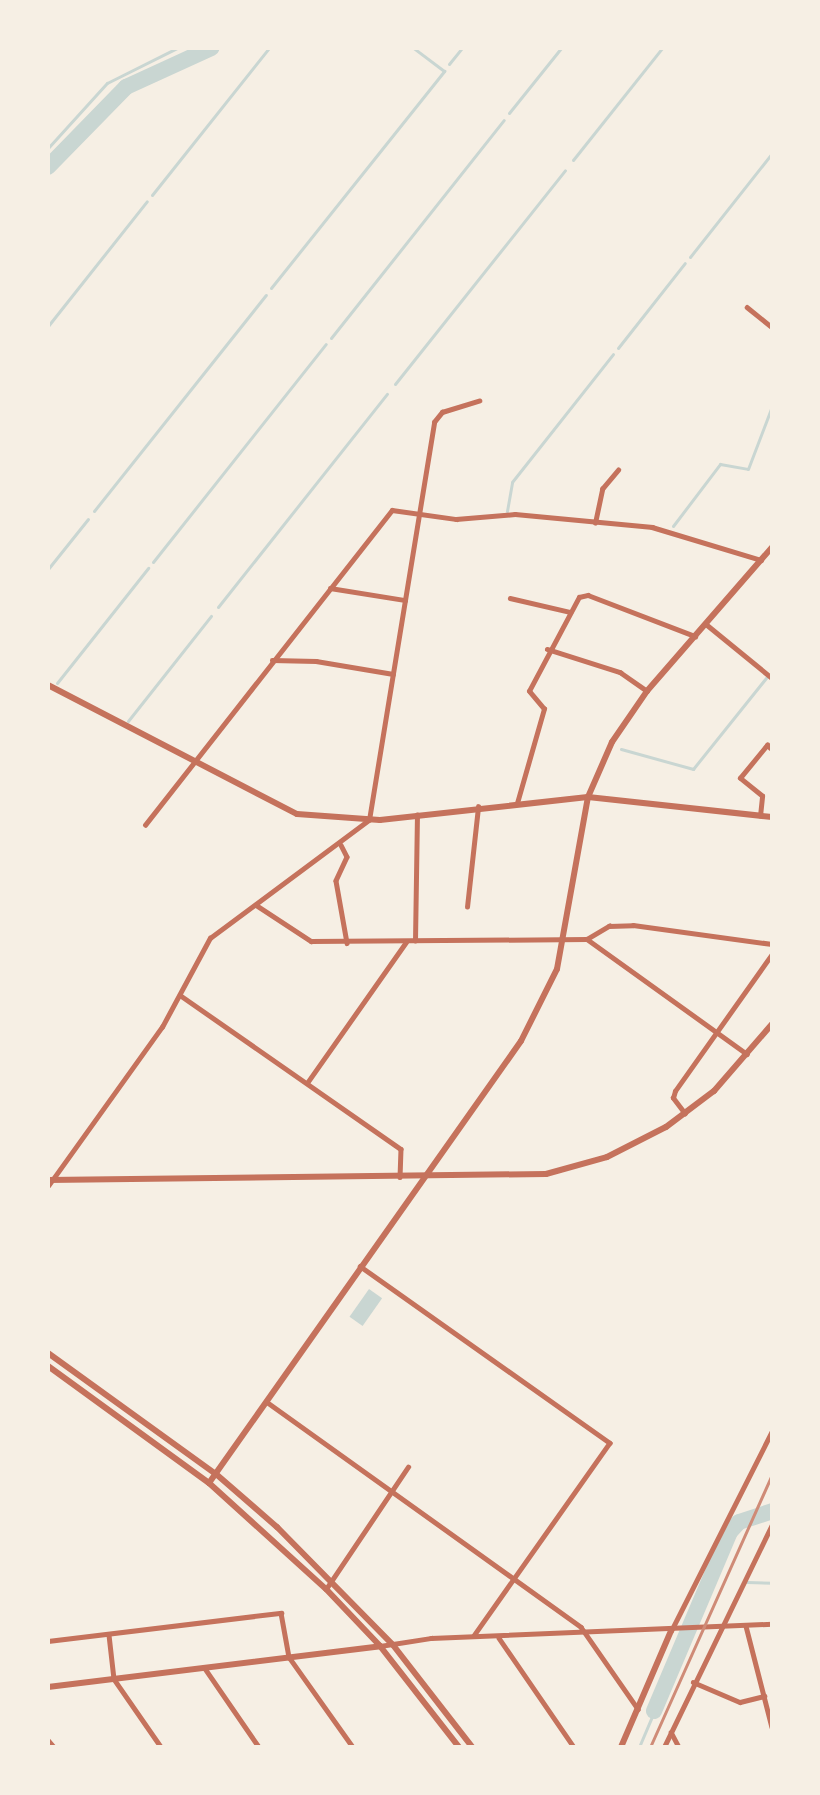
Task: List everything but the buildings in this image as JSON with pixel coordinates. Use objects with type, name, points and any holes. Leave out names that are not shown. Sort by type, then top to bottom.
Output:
[{"type":"street","points":[[747,307],[772,327]]},
{"type":"street","points":[[48,1186],[180,995],[210,938],[341,845],[369,820],[434,423],[442,412],[479,401]]},
{"type":"street","points":[[595,523],[602,489],[618,470]]},
{"type":"street","points":[[145,825],[190,763],[392,510],[456,519],[515,514],[675,531],[761,560]]},
{"type":"street","points":[[209,1483],[521,1041],[542,1003],[565,937],[588,797],[612,741],[647,691],[772,547]]},
{"type":"street","points":[[330,588],[405,600]]},
{"type":"street","points":[[517,803],[544,709],[529,691],[547,649],[579,597],[588,595],[695,636]]},
{"type":"street","points":[[510,598],[570,612]]},
{"type":"street","points":[[706,624],[772,678]]},
{"type":"street","points":[[547,649],[620,672],[647,691]]},
{"type":"street","points":[[272,660],[393,674]]},
{"type":"street","points":[[48,685],[190,763],[297,814],[369,820],[588,797],[772,817]]},
{"type":"street","points":[[760,816],[762,796],[740,778],[767,745],[772,749]]},
{"type":"street","points":[[467,908],[478,807]]},
{"type":"street","points":[[415,941],[417,815]]},
{"type":"street","points":[[341,845],[347,857],[336,881],[347,943]]},
{"type":"street","points":[[256,905],[312,941],[347,943],[565,937],[587,939],[747,1054]]},
{"type":"street","points":[[587,939],[609,926],[633,925],[772,944]]},
{"type":"street","points":[[306,1083],[406,942]]},
{"type":"street","points":[[685,1114],[673,1098],[675,1091],[772,954]]},
{"type":"street","points":[[180,995],[401,1149],[400,1179]]},
{"type":"street","points":[[50,1180],[400,1179],[574,1167],[628,1147],[685,1114],[747,1054],[772,1024]]},
{"type":"street","points":[[360,1266],[610,1443],[474,1636]]},
{"type":"street","points":[[48,1353],[216,1474],[331,1581],[393,1645],[472,1747]]},
{"type":"street","points":[[48,1366],[209,1483],[326,1589],[380,1646],[459,1747]]},
{"type":"street","points":[[267,1402],[391,1492],[517,1577],[586,1633],[638,1708]]},
{"type":"street","points":[[621,1747],[671,1631],[772,1431]]},
{"type":"street","points":[[326,1589],[408,1467]]},
{"type":"street","points":[[664,1747],[720,1627],[772,1525]]},
{"type":"street","points":[[48,1641],[281,1613],[289,1657],[353,1747]]},
{"type":"street","points":[[48,1687],[474,1636],[499,1638],[671,1631],[772,1624]]},
{"type":"street","points":[[746,1626],[772,1727]]},
{"type":"street","points":[[109,1635],[114,1678],[161,1747]]},
{"type":"street","points":[[499,1638],[574,1747]]},
{"type":"street","points":[[204,1667],[259,1747]]},
{"type":"street","points":[[693,1683],[740,1702],[764,1696]]},
{"type":"street","points":[[671,1732],[679,1747]]},
{"type":"shaded area","points":[[369,1289],[382,1298],[363,1326],[349,1317]]},
{"type":"waterway","points":[[48,148],[107,83],[177,48]]},
{"type":"waterway","points":[[48,167],[126,87],[211,48]]},
{"type":"waterway","points":[[152,195],[269,48]]},
{"type":"waterway","points":[[271,288],[444,71],[414,48]]},
{"type":"waterway","points":[[449,64],[462,48]]},
{"type":"waterway","points":[[509,113],[561,48]]},
{"type":"waterway","points":[[573,160],[662,48]]},
{"type":"waterway","points":[[331,338],[504,120]]},
{"type":"waterway","points":[[690,257],[772,153]]},
{"type":"waterway","points":[[395,384],[565,170]]},
{"type":"waterway","points":[[48,326],[147,201]]},
{"type":"waterway","points":[[618,348],[685,263]]},
{"type":"waterway","points":[[94,511],[266,295]]},
{"type":"waterway","points":[[153,562],[326,344]]},
{"type":"waterway","points":[[507,511],[512,482],[613,354]]},
{"type":"waterway","points":[[218,607],[387,394]]},
{"type":"waterway","points":[[673,526],[720,464],[748,469],[772,406]]},
{"type":"waterway","points":[[48,569],[88,519]]},
{"type":"waterway","points":[[57,683],[148,568]]},
{"type":"waterway","points":[[128,721],[211,616]]},
{"type":"waterway","points":[[621,749],[693,769],[766,678]]},
{"type":"waterway","points":[[654,1711],[730,1532],[739,1522],[772,1511]]},
{"type":"waterway","points":[[747,1582],[772,1583]]},
{"type":"waterway","points":[[639,1747],[654,1711]]},
{"type":"railway","points":[[650,1747],[772,1474]]}]
